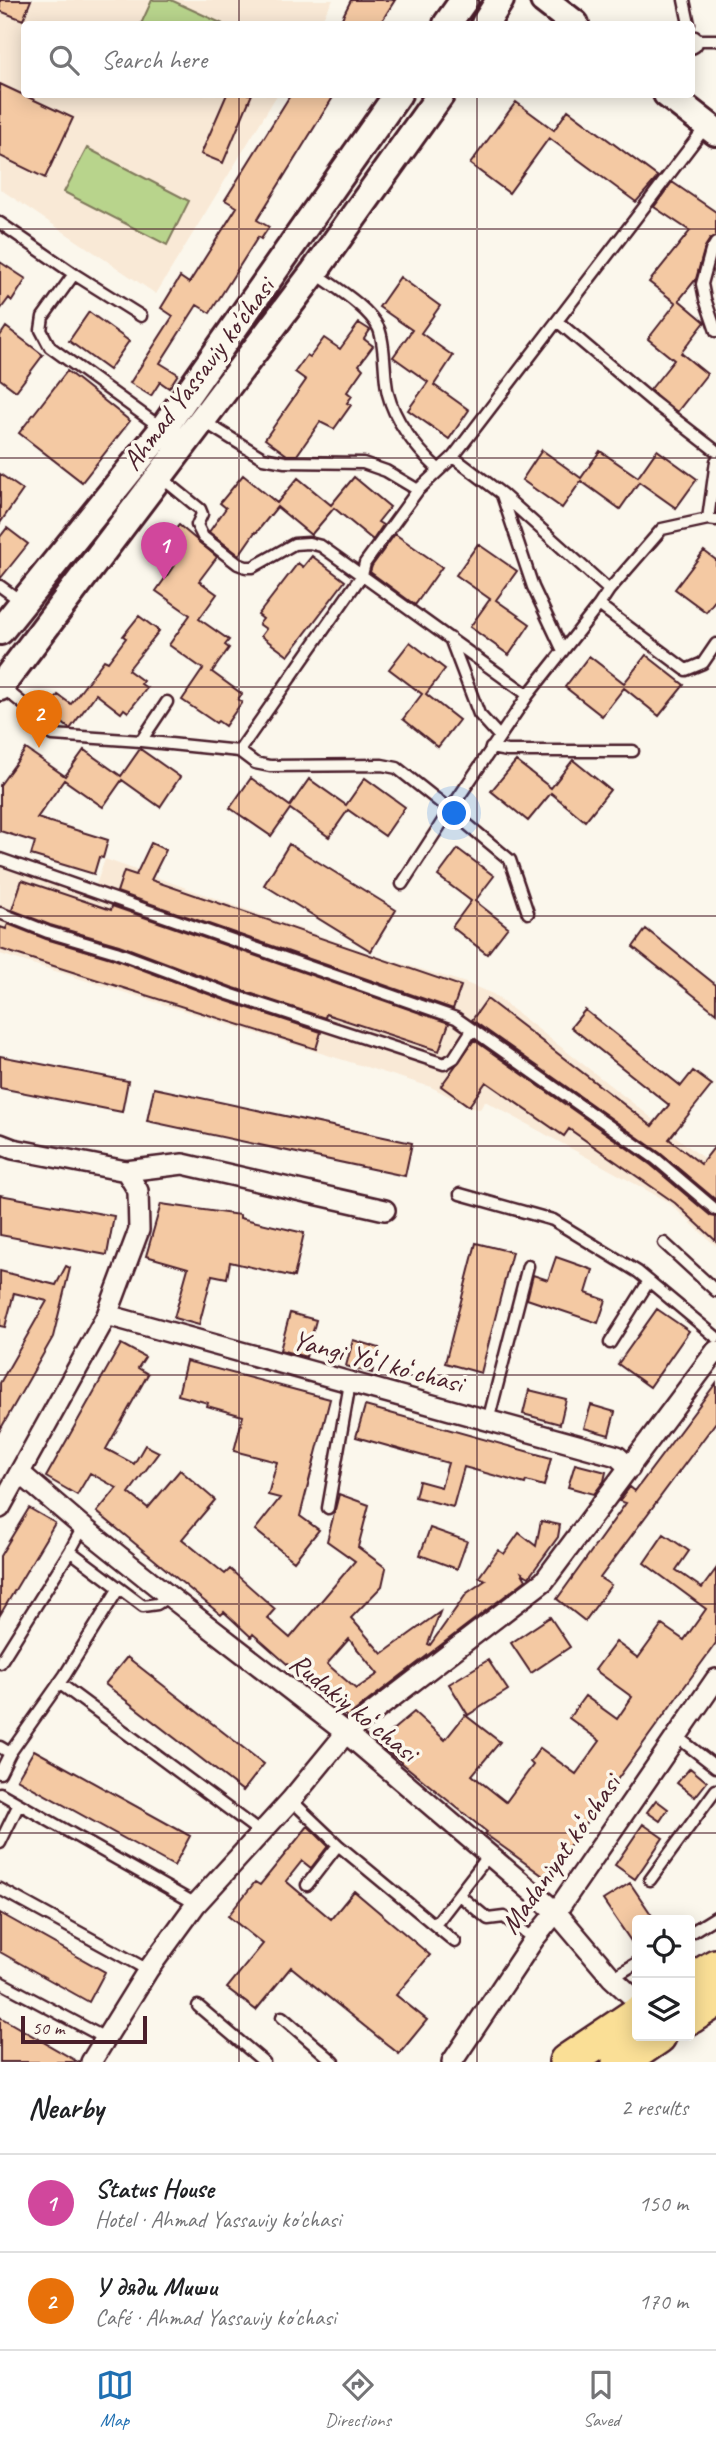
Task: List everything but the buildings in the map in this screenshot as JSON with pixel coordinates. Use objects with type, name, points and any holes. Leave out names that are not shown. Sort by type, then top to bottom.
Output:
[{"type":"highway","points":[[695,1980],[716,1967]]},
{"type":"highway","points":[[695,2013],[716,1999]]},
{"type":"highway","points":[[567,2062],[632,2018]]},
{"type":"highway","points":[[620,2062],[651,2041]]},
{"type":"main road","points":[[449,21],[464,0]]},
{"type":"main road","points":[[487,21],[500,0]]},
{"type":"main road","points":[[544,0],[571,21]]},
{"type":"main road","name":"Ahmad Yassaviy ko'chasi","points":[[0,631],[163,429],[395,98]]},
{"type":"main road","name":"Ahmad Yassaviy ko'chasi","points":[[0,687],[314,272],[438,98]]},
{"type":"main road","points":[[672,98],[712,128]]},
{"type":"street","points":[[0,1143],[13,1149],[126,1171],[183,1164],[385,1210]]},
{"type":"street","points":[[0,1508],[107,1315],[139,1230],[138,1191],[126,1171]]},
{"type":"street","name":"Yangi Yoʻl koʻchasi","points":[[107,1315],[617,1456],[630,1468]]},
{"type":"street","points":[[91,2062],[148,1970],[196,1904],[291,1800],[346,1733],[544,1581],[716,1351]]},
{"type":"street","name":"Rudakiy koʻchasi","points":[[20,1473],[169,1596],[346,1733],[556,1912],[612,1978],[632,1996]]},
{"type":"street","name":"Madaniyat koʻchasi","points":[[452,2062],[534,1938],[556,1912],[716,1679]]},
{"type":"lane","points":[[684,0],[688,21]]},
{"type":"lane","points":[[695,37],[716,40]]},
{"type":"lane","points":[[239,751],[362,575],[365,563],[418,491],[453,457],[557,321],[712,128]]},
{"type":"lane","points":[[0,223],[141,316]]},
{"type":"lane","points":[[716,243],[710,251],[702,284],[716,331]]},
{"type":"lane","points":[[314,272],[367,313],[379,330],[388,395],[401,422],[439,470]]},
{"type":"lane","points":[[74,274],[43,317],[41,330],[50,347],[163,429]]},
{"type":"lane","points":[[557,321],[716,451]]},
{"type":"lane","points":[[203,421],[262,458],[285,462],[363,463],[386,471],[418,491]]},
{"type":"lane","points":[[453,457],[502,494],[609,590]]},
{"type":"lane","points":[[401,884],[528,695],[609,590],[662,529],[712,520],[716,461]]},
{"type":"lane","points":[[160,477],[200,509],[202,514],[197,525],[203,537],[238,564],[253,567],[294,544],[309,543],[321,547],[528,695]]},
{"type":"lane","points":[[502,494],[533,587],[563,650]]},
{"type":"lane","points":[[0,586],[23,603]]},
{"type":"lane","points":[[599,605],[686,670],[703,663],[716,645]]},
{"type":"lane","points":[[449,638],[479,714],[499,736]]},
{"type":"lane","points":[[0,687],[27,708],[38,726],[52,735],[239,751],[255,764],[270,766],[382,765],[397,768],[510,860],[528,913]]},
{"type":"lane","points":[[141,741],[167,702]]},
{"type":"lane","points":[[491,748],[507,751],[633,751]]},
{"type":"lane","points":[[0,859],[456,1018],[656,1159],[716,1210]]},
{"type":"lane","points":[[0,913],[48,932],[116,952],[229,993],[444,1064],[454,1058],[472,1030]]},
{"type":"lane","points":[[460,1194],[553,1220],[649,1281],[716,1337]]},
{"type":"lane","points":[[664,1243],[716,1291]]},
{"type":"lane","points":[[488,1421],[528,1266]]},
{"type":"lane","points":[[610,1343],[649,1281]]},
{"type":"lane","points":[[328,1508],[350,1383]]},
{"type":"lane","points":[[0,1664],[83,1527]]},
{"type":"lane","points":[[70,1552],[143,1606],[157,1604],[169,1596]]},
{"type":"lane","points":[[0,1773],[10,1753],[59,1683],[119,1588]]},
{"type":"lane","points":[[59,1683],[261,1833]]},
{"type":"lane","points":[[676,1736],[716,1768]]},
{"type":"lane","points":[[0,1746],[10,1753]]},
{"type":"lane","points":[[650,1880],[716,1790]]},
{"type":"lane","points":[[0,1793],[196,1904]]},
{"type":"lane","points":[[291,1800],[338,1845],[455,1941]]},
{"type":"lane","points":[[0,1843],[19,1804]]},
{"type":"lane","points":[[307,1885],[338,1845]]},
{"type":"lane","points":[[435,1925],[489,1855]]},
{"type":"lane","points":[[0,1889],[148,1970]]},
{"type":"lane","points":[[459,1895],[488,1919],[504,1917],[534,1938]]},
{"type":"lane","points":[[695,1930],[716,1917]]},
{"type":"lane","points":[[612,1978],[632,1966]]},
{"type":"lane","points":[[0,1982],[105,2038]]},
{"type":"lane","points":[[198,2006],[264,2062]]},
{"type":"lane","points":[[282,2017],[334,2062]]},
{"type":"shaded area","points":[[0,0],[333,0],[321,21],[21,21],[21,98],[275,98],[156,294],[0,189]]},
{"type":"shaded area","points":[[0,856],[95,888],[105,859],[377,956],[493,994],[716,1168],[716,1246],[668,1202],[485,1101],[480,1109],[472,1108],[431,1087],[0,954]]},
{"type":"green space","points":[[152,0],[171,0],[216,21],[142,21]]},
{"type":"green space","points":[[87,148],[189,201],[167,245],[64,192]]},
{"type":"place","name":"Status House","points":[[164,580]]},
{"type":"place","name":"У дяди Миши","points":[[39,748]]}]
